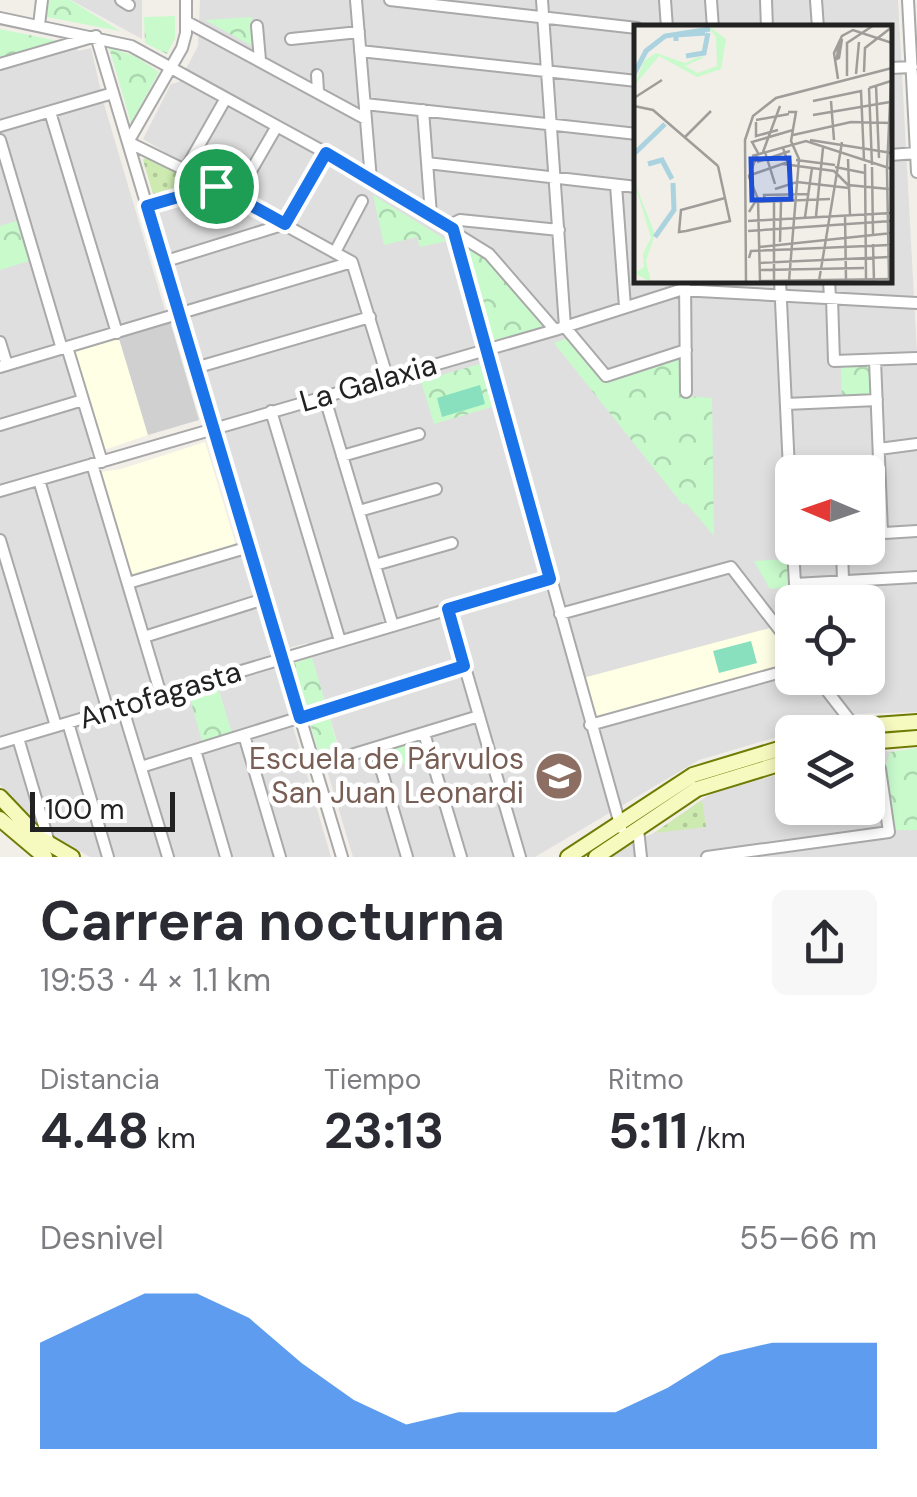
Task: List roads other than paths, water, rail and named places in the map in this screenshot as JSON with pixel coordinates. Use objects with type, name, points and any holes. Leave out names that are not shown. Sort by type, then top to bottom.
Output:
[{"type":"main road","points":[[885,726],[917,722]]},
{"type":"main road","points":[[885,743],[917,738]]},
{"type":"main road","points":[[568,857],[693,774],[775,750]]},
{"type":"main road","points":[[596,857],[705,785],[775,765]]},
{"type":"main road","points":[[0,797],[48,852]]},
{"type":"main road","points":[[0,819],[48,852],[72,857]]},
{"type":"street","points":[[39,26],[42,0]]},
{"type":"street","points":[[128,142],[182,48],[186,0]]},
{"type":"street","points":[[356,0],[371,180]]},
{"type":"street","points":[[390,0],[634,28]]},
{"type":"street","points":[[542,0],[558,230],[560,328]]},
{"type":"street","points":[[664,0],[667,25]]},
{"type":"street","points":[[711,0],[713,25]]},
{"type":"street","points":[[766,0],[767,25]]},
{"type":"street","points":[[816,0],[818,25]]},
{"type":"street","points":[[908,0],[917,172]]},
{"type":"street","points":[[0,18],[130,46],[326,153],[451,228],[500,263],[606,376],[686,350]]},
{"type":"street","points":[[187,22],[366,119]]},
{"type":"street","points":[[257,26],[260,60]]},
{"type":"street","points":[[290,39],[359,32]]},
{"type":"street","points":[[0,64],[96,36]]},
{"type":"street","points":[[96,36],[342,857]]},
{"type":"street","points":[[360,51],[634,81]]},
{"type":"street","points":[[892,68],[912,67]]},
{"type":"street","points":[[316,74],[318,92]]},
{"type":"street","points":[[0,126],[113,93]]},
{"type":"street","points":[[185,170],[226,98]]},
{"type":"street","points":[[364,104],[634,134]]},
{"type":"street","points":[[422,110],[430,215]]},
{"type":"street","points":[[50,112],[117,333]]},
{"type":"street","points":[[236,197],[277,126]]},
{"type":"street","points":[[0,140],[83,400],[128,582],[161,695]]},
{"type":"street","points":[[128,142],[352,262],[388,376]]},
{"type":"street","points":[[163,262],[285,224],[326,153]]},
{"type":"street","points":[[427,163],[634,187]]},
{"type":"street","points":[[616,185],[625,307]]},
{"type":"street","points":[[147,206],[216,186]]},
{"type":"street","points":[[335,252],[362,201]]},
{"type":"street","points":[[451,228],[460,220],[558,230]]},
{"type":"street","points":[[451,228],[617,823],[632,833],[641,857]]},
{"type":"street","points":[[0,342],[3,366],[352,262]]},
{"type":"street","points":[[780,282],[789,455]]},
{"type":"street","points":[[829,282],[834,361],[917,358]]},
{"type":"street","points":[[686,284],[686,392]]},
{"type":"street","name":"La Galaxia","points":[[0,491],[560,328],[686,284],[917,303]]},
{"type":"street","points":[[195,368],[370,317]]},
{"type":"street","points":[[875,360],[879,455]]},
{"type":"street","points":[[324,395],[393,626]]},
{"type":"street","points":[[0,425],[83,400]]},
{"type":"street","points":[[786,404],[877,400]]},
{"type":"street","points":[[271,411],[340,642]]},
{"type":"street","points":[[342,456],[419,434]]},
{"type":"street","points":[[879,449],[917,444]]},
{"type":"street","points":[[39,480],[108,711]]},
{"type":"street","points":[[358,511],[436,488]]},
{"type":"street","points":[[885,533],[917,531]]},
{"type":"street","points":[[0,540],[56,726]]},
{"type":"street","points":[[375,565],[452,543]]},
{"type":"street","points":[[128,582],[248,546]]},
{"type":"street","points":[[794,565],[795,584],[917,577]]},
{"type":"street","points":[[843,565],[844,581]]},
{"type":"street","points":[[560,614],[731,567],[775,624]]},
{"type":"street","name":"Antofagasta","points":[[1,739],[18,738],[550,579]]},
{"type":"street","points":[[144,636],[264,600]]},
{"type":"street","points":[[448,609],[520,857]]},
{"type":"street","points":[[141,767],[464,666]]},
{"type":"street","points":[[590,725],[775,674]]},
{"type":"street","points":[[830,695],[846,715]]},
{"type":"street","points":[[122,706],[168,857]]},
{"type":"street","points":[[314,766],[479,716]]},
{"type":"street","points":[[68,723],[108,857]]},
{"type":"street","points":[[424,733],[461,857]]},
{"type":"street","points":[[244,735],[280,857]]},
{"type":"street","points":[[18,738],[48,852]]},
{"type":"street","points":[[375,748],[407,857]]},
{"type":"street","points":[[194,750],[226,857]]},
{"type":"street","points":[[707,857],[889,832],[885,804]]},
{"type":"place","name":"Escuela de Párvulos San Juan Leonardi","points":[[559,776]]}]
